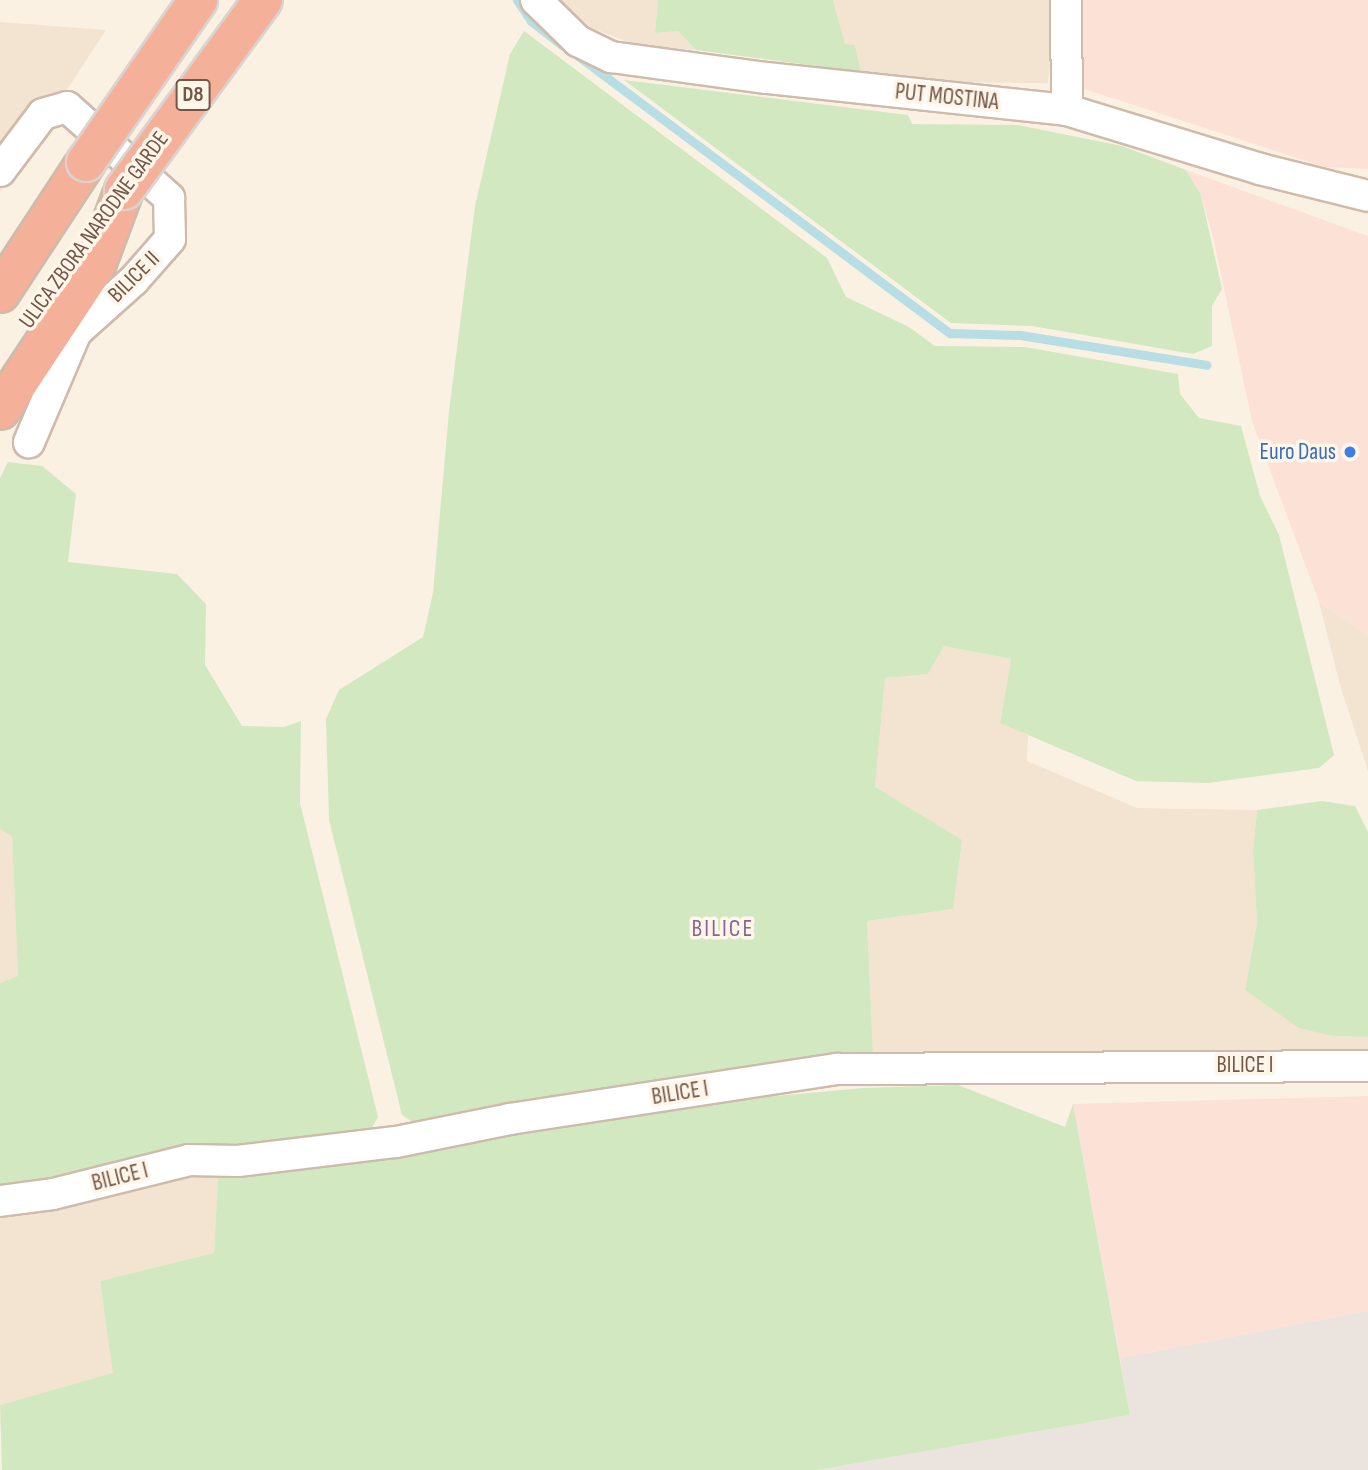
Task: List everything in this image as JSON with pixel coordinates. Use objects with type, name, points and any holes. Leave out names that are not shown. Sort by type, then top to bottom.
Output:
[{"type":"highway","name":"ULICA ZBORA NARODNE GARDE","points":[[0,293],[13,257],[86,162],[198,0]]},
{"type":"highway","name":"ULICA ZBORA NARODNE GARDE","points":[[0,359],[262,0]]},
{"type":"highway","points":[[0,410],[96,265],[124,190]]},
{"type":"street","name":"PUT MOSTINA","points":[[536,0],[578,41],[611,57],[767,78],[1067,110],[1260,169],[1368,196]]},
{"type":"street","points":[[1066,0],[1067,110]]},
{"type":"street","name":"BILICE II","points":[[0,171],[43,114],[67,107],[169,198],[170,239],[134,280],[76,332],[29,442]]},
{"type":"street","name":"BILICE I","points":[[0,1200],[53,1194],[189,1160],[238,1161],[396,1142],[510,1119],[837,1069],[1368,1066]]},
{"type":"shaded area","points":[[559,0],[658,0],[655,33],[678,31],[696,50],[633,44],[592,28]]},
{"type":"shaded area","points":[[833,0],[1056,0],[1048,83],[917,82],[861,72],[855,45],[845,45]]},
{"type":"shaded area","points":[[1076,0],[1368,0],[1368,169],[1325,167],[1081,88]]},
{"type":"shaded area","points":[[0,22],[106,30],[0,192]]},
{"type":"shaded area","name":"Euro Daus","points":[[1186,170],[1368,236],[1368,635],[1319,602],[1252,421],[1214,241],[1201,195]]},
{"type":"shaded area","points":[[1319,602],[1368,635],[1368,771],[1340,685]]},
{"type":"shaded area","points":[[944,646],[1011,659],[1000,722],[1028,735],[1027,761],[1137,808],[1257,810],[1253,850],[1257,923],[1245,990],[1333,1036],[1368,1037],[1368,1058],[873,1054],[867,921],[953,909],[875,787],[885,678],[928,674]]},
{"type":"shaded area","points":[[0,829],[12,835],[18,976],[0,983]]},
{"type":"shaded area","points":[[1368,1096],[1368,1311],[1120,1358],[1073,1104]]},
{"type":"shaded area","points":[[200,1174],[218,1176],[214,1253],[100,1281],[114,1373],[0,1405],[0,1218]]},
{"type":"shaded area","points":[[1368,1311],[1368,1470],[818,1470],[1130,1415],[1120,1358]]},
{"type":"green space","points":[[658,0],[833,0],[845,44],[855,45],[861,72],[696,50],[678,31],[655,33]]},
{"type":"green space","points":[[524,31],[827,258],[846,297],[909,327],[935,346],[1025,347],[1178,374],[1180,394],[1199,418],[1241,426],[1260,496],[1279,535],[1334,755],[1319,768],[1208,783],[1136,781],[1000,723],[1011,659],[944,646],[928,674],[885,678],[875,787],[962,840],[953,909],[867,921],[873,1054],[414,1123],[402,1115],[329,820],[326,719],[339,690],[423,637],[433,593],[449,411],[475,206],[510,54]]},
{"type":"green space","points":[[624,80],[908,115],[912,124],[1018,125],[1122,146],[1186,170],[1201,195],[1222,289],[1212,306],[1212,346],[1193,354],[1032,326],[951,323]]},
{"type":"green space","points":[[8,462],[42,466],[76,494],[68,562],[177,574],[206,604],[205,665],[242,726],[284,727],[301,721],[300,803],[378,1117],[371,1129],[341,1138],[239,1149],[186,1146],[0,1189],[0,983],[18,976],[12,836],[0,829],[0,478]]},
{"type":"green space","points":[[1322,801],[1355,806],[1368,832],[1368,1037],[1333,1036],[1299,1028],[1245,990],[1257,923],[1253,850],[1257,810]]},
{"type":"green space","points":[[958,1085],[1065,1127],[1073,1104],[1130,1415],[818,1470],[2,1470],[0,1405],[113,1373],[100,1281],[214,1253],[218,1176],[320,1166],[689,1104],[864,1088]]},
{"type":"waterway","points":[[517,0],[531,21],[562,45]]},
{"type":"waterway","points":[[574,53],[950,333],[1020,335],[1207,365]]},
{"type":"place","name":"Euro Daus","points":[[1350,452]]},
{"type":"district","name":"BILICE","points":[[723,929]]}]
